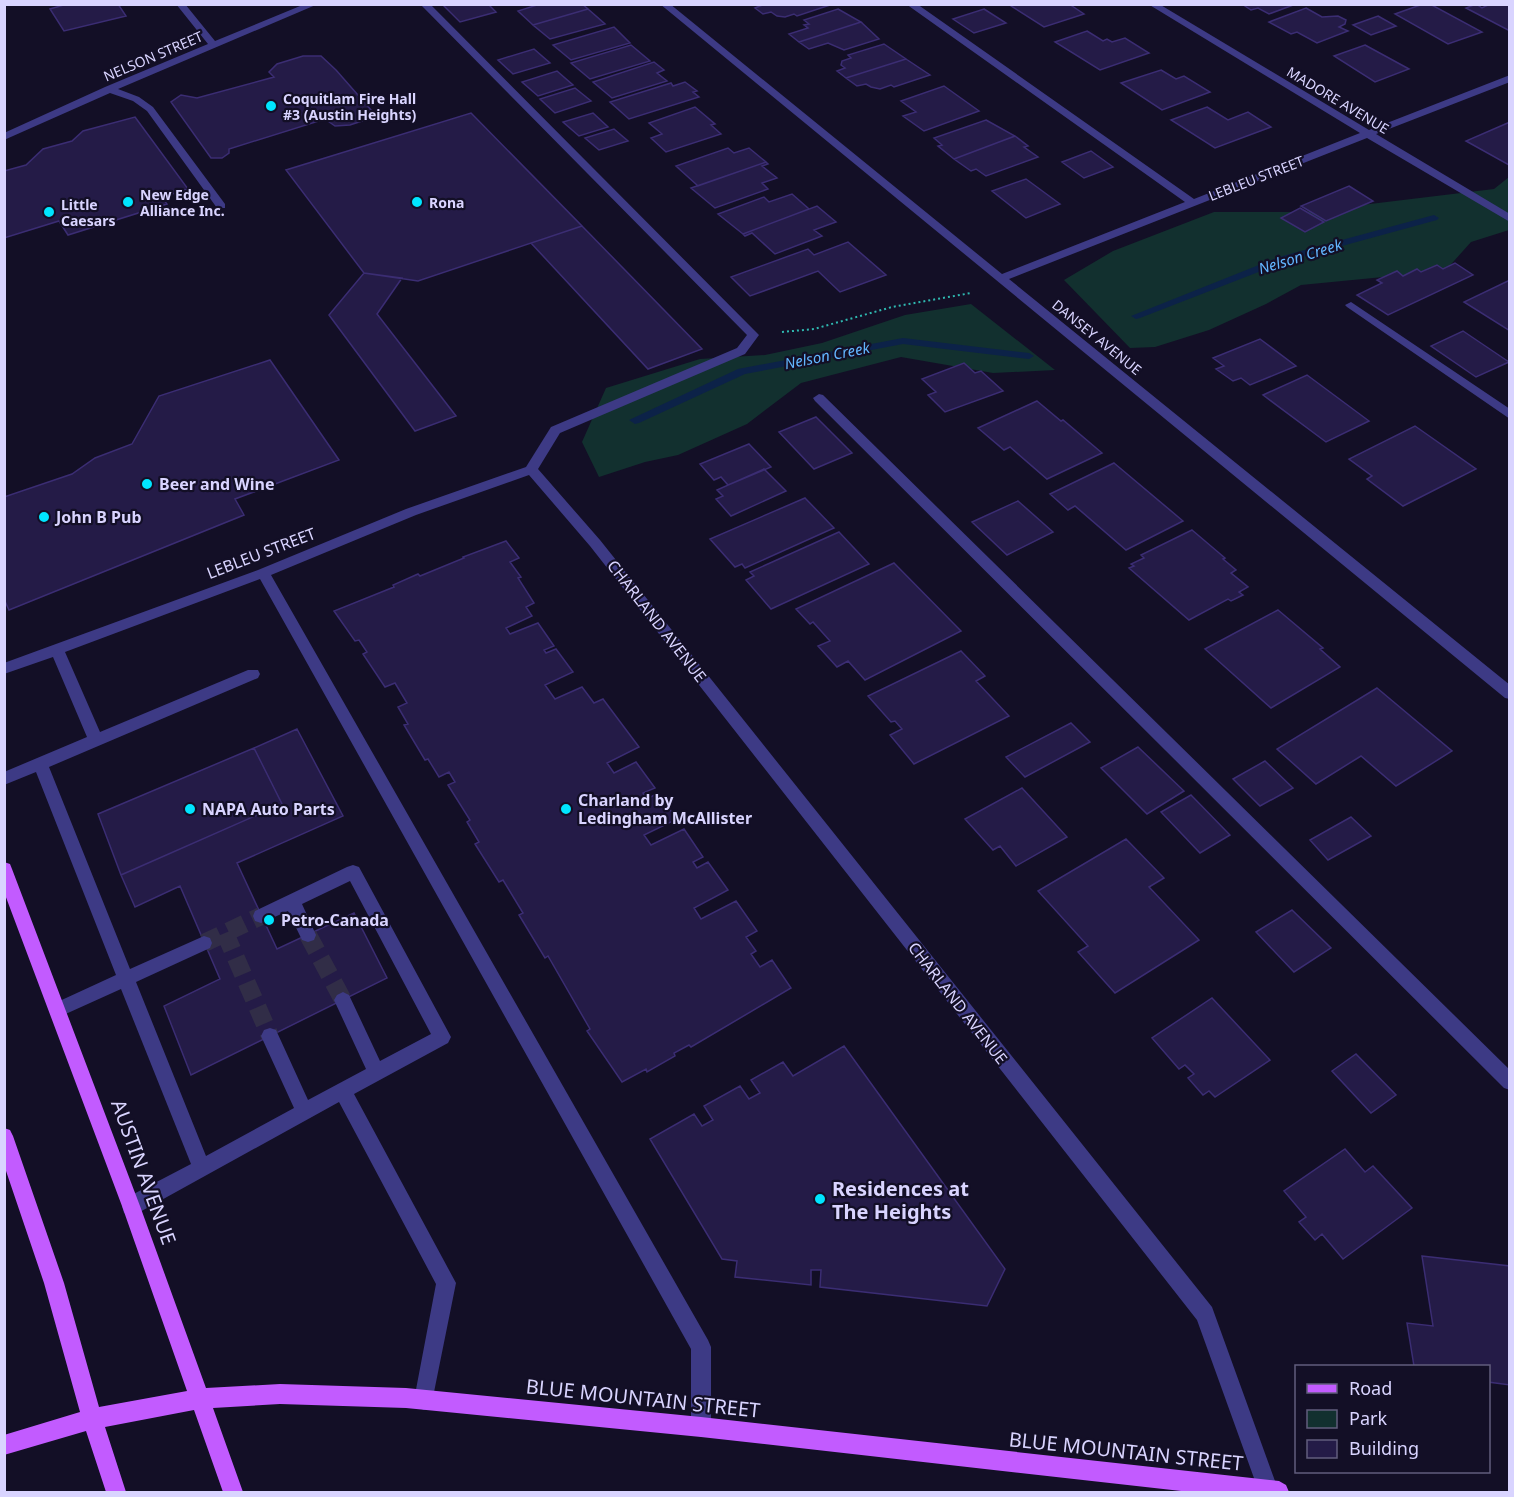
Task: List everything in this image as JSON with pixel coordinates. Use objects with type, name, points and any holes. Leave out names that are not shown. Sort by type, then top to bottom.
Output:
[{"type":"main road","name":"AUSTIN AVENUE","points":[[4,869],[131,1206],[233,1492]]},
{"type":"main road","points":[[4,1136],[54,1283],[92,1419],[116,1492]]},
{"type":"main road","name":"BLUE MOUNTAIN STREET","points":[[4,1445],[92,1419],[199,1399],[280,1394],[424,1400],[701,1427],[1274,1492]]},
{"type":"street","points":[[180,4],[214,45]]},
{"type":"street","name":"NELSON STREET","points":[[7,136],[108,89],[314,4]]},
{"type":"street","points":[[424,4],[753,335],[741,351],[555,430],[531,471]]},
{"type":"street","name":"DANSEY AVENUE","points":[[664,4],[1509,694]]},
{"type":"street","points":[[910,4],[1193,203]]},
{"type":"street","name":"MADORE AVENUE","points":[[1152,4],[1509,219]]},
{"type":"street","name":"LEBLEU STREET","points":[[1002,278],[1509,78]]},
{"type":"street","points":[[108,89],[136,99],[150,109],[221,206]]},
{"type":"street","points":[[4,125],[7,136]]},
{"type":"street","points":[[1351,305],[1509,415]]},
{"type":"street","points":[[819,398],[1509,1082]]},
{"type":"street","name":"LEBLEU STREET","points":[[4,669],[263,573],[411,512],[531,471]]},
{"type":"street","name":"CHARLAND AVENUE","points":[[531,471],[595,543],[1205,1314],[1274,1492]]},
{"type":"street","points":[[263,573],[701,1347],[701,1427]]},
{"type":"street","points":[[57,650],[96,740]]},
{"type":"street","points":[[4,779],[253,674]]},
{"type":"street","points":[[40,764],[202,1169]]},
{"type":"street","points":[[131,1206],[442,1037],[353,872],[261,916]]},
{"type":"street","points":[[291,901],[308,935]]},
{"type":"street","points":[[58,1009],[204,943]]},
{"type":"street","points":[[343,1000],[377,1072]]},
{"type":"street","points":[[270,1036],[305,1113]]},
{"type":"street","points":[[343,1091],[446,1283],[424,1400]]},
{"type":"path","points":[[753,335],[814,329],[892,307],[978,290]]},
{"type":"green space","points":[[1509,177],[1509,230],[1471,242],[1445,271],[1301,285],[1209,330],[1155,347],[1130,348],[1064,280],[1113,251],[1214,212],[1304,212],[1494,189]]},
{"type":"green space","points":[[971,304],[1055,370],[993,373],[901,357],[801,383],[747,424],[678,455],[645,462],[599,477],[582,442],[606,388],[700,359],[765,355],[822,343],[905,315]]},
{"type":"building","points":[[67,4],[118,4],[126,16],[64,31],[50,9]]},
{"type":"building","points":[[488,4],[496,12],[460,22],[443,5]]},
{"type":"building","points":[[540,4],[582,4],[588,9],[533,25],[518,11]]},
{"type":"building","points":[[765,4],[833,4],[797,16],[794,14],[785,17],[771,12],[763,14],[755,8]]},
{"type":"building","points":[[1016,4],[1069,4],[1084,14],[1044,27],[1011,6]]},
{"type":"building","points":[[1242,4],[1296,4],[1269,14],[1258,8],[1251,10]]},
{"type":"building","points":[[1423,4],[1430,4],[1482,32],[1448,44],[1395,14]]},
{"type":"building","points":[[1476,4],[1482,8],[1490,4],[1510,4],[1510,31],[1466,8]]},
{"type":"building","points":[[1306,8],[1322,17],[1338,16],[1346,20],[1345,24],[1339,27],[1348,31],[1317,43],[1297,32],[1291,34],[1269,22]]},
{"type":"building","points":[[588,9],[605,24],[550,39],[533,25]]},
{"type":"building","points":[[838,9],[861,22],[799,42],[789,34],[808,28],[804,25],[809,24],[804,20]]},
{"type":"building","points":[[984,9],[1006,23],[974,33],[953,19]]},
{"type":"building","points":[[1378,16],[1396,26],[1371,35],[1353,25]]},
{"type":"building","points":[[861,22],[879,39],[844,50],[828,43],[809,49],[799,42]]},
{"type":"building","points":[[614,27],[630,43],[571,60],[553,45]]},
{"type":"building","points":[[1087,31],[1103,41],[1107,39],[1112,42],[1125,38],[1149,53],[1100,70],[1055,42]]},
{"type":"building","points":[[884,44],[906,59],[846,78],[837,71],[845,68],[841,65],[842,61],[851,58],[848,55]]},
{"type":"building","points":[[631,45],[650,61],[590,79],[571,63]]},
{"type":"building","points":[[1365,45],[1409,69],[1375,82],[1334,56]]},
{"type":"building","points":[[534,49],[550,63],[513,74],[498,60]]},
{"type":"building","name":"Coquitlam Fire Hall #3 (Austin Heights)","points":[[303,56],[321,56],[336,70],[372,111],[365,120],[350,125],[335,126],[325,119],[229,149],[229,153],[222,158],[211,158],[171,102],[181,95],[197,98],[274,77],[269,72],[277,64]]},
{"type":"building","points":[[906,59],[930,75],[894,87],[891,85],[880,89],[866,84],[857,86],[846,78]]},
{"type":"building","points":[[654,62],[664,70],[657,73],[667,81],[612,98],[593,82]]},
{"type":"building","points":[[1161,70],[1176,79],[1184,76],[1210,92],[1162,110],[1121,83]]},
{"type":"building","points":[[557,71],[573,85],[538,96],[522,82]]},
{"type":"building","points":[[685,82],[697,91],[693,92],[699,97],[629,119],[610,102],[671,83],[673,86]]},
{"type":"building","points":[[944,86],[979,111],[924,131],[903,116],[916,112],[901,101]]},
{"type":"building","points":[[575,88],[591,101],[555,113],[540,99]]},
{"type":"building","points":[[695,107],[715,124],[711,125],[721,134],[666,152],[651,138],[662,134],[649,123]]},
{"type":"building","points":[[1207,107],[1228,120],[1248,112],[1271,127],[1215,148],[1171,120]]},
{"type":"building","points":[[471,113],[582,226],[418,281],[364,273],[286,170]]},
{"type":"building","points":[[593,113],[608,127],[579,136],[563,122]]},
{"type":"building","points":[[135,117],[188,189],[162,197],[167,204],[68,235],[59,221],[4,238],[4,171],[26,165],[43,149],[72,141],[83,131]]},
{"type":"building","points":[[986,120],[1015,136],[954,159],[938,146],[942,145],[934,138]]},
{"type":"building","points":[[1510,122],[1509,165],[1466,141]]},
{"type":"building","points":[[614,129],[628,141],[599,150],[585,138]]},
{"type":"building","points":[[1015,136],[1028,146],[1024,147],[1038,157],[986,176],[976,169],[971,171],[954,159]]},
{"type":"building","points":[[728,148],[734,153],[749,148],[766,162],[698,186],[676,166]]},
{"type":"building","points":[[1091,151],[1113,167],[1084,178],[1062,162]]},
{"type":"building","points":[[766,162],[768,164],[762,166],[777,178],[762,183],[768,189],[715,208],[691,188]]},
{"type":"building","points":[[1026,179],[1060,204],[1026,218],[992,191]]},
{"type":"building","points":[[1349,186],[1373,201],[1326,221],[1301,206]]},
{"type":"building","points":[[792,194],[809,209],[743,234],[718,214],[764,197],[769,202]]},
{"type":"building","points":[[817,206],[836,222],[814,230],[822,236],[775,254],[752,233],[745,236],[743,234]]},
{"type":"building","points":[[1300,208],[1324,222],[1305,232],[1281,218]]},
{"type":"building","points":[[582,226],[702,349],[648,369],[531,243]]},
{"type":"building","points":[[848,242],[886,275],[840,292],[818,271],[750,296],[731,277],[808,249],[814,255]]},
{"type":"building","points":[[1455,263],[1473,275],[1388,315],[1357,295],[1382,283],[1377,280],[1397,271],[1403,276],[1417,269],[1421,272],[1437,265],[1443,269]]},
{"type":"building","points":[[364,273],[402,278],[377,314],[456,416],[415,431],[329,315]]},
{"type":"building","points":[[1510,280],[1510,331],[1464,302]]},
{"type":"building","points":[[1463,331],[1509,362],[1476,377],[1431,346]]},
{"type":"building","points":[[1260,339],[1296,366],[1250,385],[1241,378],[1233,381],[1216,369],[1224,366],[1213,358]]},
{"type":"building","points":[[270,360],[339,460],[235,499],[244,515],[9,610],[4,599],[4,497],[72,474],[95,458],[132,444],[159,396]]},
{"type":"building","points":[[964,363],[975,373],[981,371],[1003,391],[945,412],[928,395],[936,392],[922,379]]},
{"type":"building","points":[[1307,375],[1369,421],[1326,442],[1263,395]]},
{"type":"building","points":[[1037,401],[1102,453],[1047,479],[1010,447],[1004,450],[978,428]]},
{"type":"building","points":[[816,417],[852,453],[814,469],[779,432]]},
{"type":"building","points":[[1415,426],[1476,469],[1403,506],[1367,479],[1372,476],[1349,459]]},
{"type":"building","points":[[749,444],[771,467],[728,485],[721,477],[714,480],[700,464]]},
{"type":"building","points":[[1114,463],[1183,521],[1126,550],[1075,506],[1068,510],[1050,494]]},
{"type":"building","points":[[764,469],[786,491],[731,516],[716,499],[723,496],[717,490]]},
{"type":"building","points":[[805,498],[834,528],[745,568],[742,564],[735,567],[710,539]]},
{"type":"building","points":[[1018,501],[1053,532],[1007,555],[972,522]]},
{"type":"building","points":[[1192,530],[1225,558],[1223,559],[1236,570],[1231,573],[1248,587],[1239,592],[1243,595],[1231,601],[1228,599],[1189,620],[1129,568],[1134,566],[1131,564],[1144,558],[1141,555]]},
{"type":"building","points":[[839,532],[869,564],[771,609],[746,580],[754,576],[750,572]]},
{"type":"building","name":"Charland by Ledingham McAllister","points":[[506,541],[519,558],[510,562],[521,577],[518,578],[534,603],[526,607],[532,616],[506,628],[510,634],[538,623],[554,646],[544,650],[546,653],[556,649],[573,672],[545,685],[555,699],[582,687],[594,703],[603,699],[639,747],[607,763],[614,773],[636,762],[655,788],[643,793],[647,799],[658,793],[677,819],[644,835],[651,845],[684,829],[703,857],[693,862],[697,868],[708,862],[728,890],[694,908],[701,919],[736,901],[757,931],[746,937],[756,951],[751,954],[760,967],[772,960],[791,988],[691,1047],[689,1045],[674,1053],[675,1056],[647,1072],[646,1069],[622,1082],[587,1031],[590,1029],[548,956],[545,958],[519,915],[523,913],[503,880],[499,882],[475,844],[479,842],[467,822],[470,820],[448,785],[455,782],[449,772],[439,777],[428,759],[425,760],[404,725],[408,724],[398,707],[407,703],[395,683],[385,687],[363,654],[367,652],[359,640],[355,641],[334,611],[394,587],[393,585],[418,574],[420,576]]},
{"type":"building","points":[[894,563],[961,631],[865,680],[848,661],[837,667],[818,646],[830,641],[813,622],[810,624],[796,609]]},
{"type":"building","points":[[1278,610],[1323,648],[1320,649],[1340,667],[1271,708],[1205,649]]},
{"type":"building","points":[[961,651],[985,676],[976,681],[1009,716],[914,764],[890,735],[902,729],[895,721],[891,722],[868,696]]},
{"type":"building","points":[[1377,688],[1452,751],[1396,786],[1361,756],[1316,784],[1277,749]]},
{"type":"building","points":[[1071,723],[1090,742],[1025,777],[1006,757]]},
{"type":"building","points":[[297,729],[343,816],[237,863],[277,949],[354,913],[387,978],[191,1075],[164,1006],[220,979],[180,886],[135,907],[121,875],[282,804],[254,748]]},
{"type":"building","points":[[1138,747],[1184,791],[1147,814],[1101,768]]},
{"type":"building","name":"NAPA Auto Parts","points":[[254,748],[282,804],[121,875],[98,814]]},
{"type":"building","points":[[1265,761],[1293,788],[1260,806],[1233,779]]},
{"type":"building","points":[[1022,788],[1067,837],[1016,866],[1000,846],[993,850],[965,819]]},
{"type":"building","points":[[1191,795],[1230,835],[1200,853],[1161,812]]},
{"type":"building","points":[[1351,817],[1371,836],[1328,860],[1310,840]]},
{"type":"building","points":[[1126,839],[1164,878],[1149,887],[1199,940],[1115,993],[1078,952],[1088,946],[1038,891]]},
{"type":"building","points":[[1292,910],[1331,948],[1294,972],[1256,932]]},
{"type":"building","points":[[1212,998],[1270,1060],[1215,1097],[1209,1091],[1203,1095],[1188,1078],[1194,1074],[1185,1065],[1179,1069],[1152,1038]]},
{"type":"building","name":"Residences at The Heights","points":[[844,1046],[1005,1269],[987,1306],[820,1287],[821,1270],[811,1270],[811,1285],[735,1277],[737,1261],[722,1259],[650,1139],[694,1114],[702,1126],[713,1120],[704,1106],[740,1086],[749,1099],[760,1093],[751,1080],[783,1062],[793,1076]]},
{"type":"building","points":[[1356,1054],[1396,1095],[1371,1113],[1332,1071]]},
{"type":"building","points":[[1345,1149],[1365,1172],[1373,1166],[1412,1208],[1343,1259],[1322,1234],[1315,1240],[1299,1222],[1306,1217],[1284,1191]]},
{"type":"building","points":[[1422,1256],[1510,1266],[1510,1385],[1490,1382],[1490,1365],[1414,1365],[1407,1323],[1433,1326]]},
{"type":"waterway","name":"Nelson Creek","points":[[1136,316],[1283,259],[1434,218]]},
{"type":"waterway","name":"Nelson Creek","points":[[635,420],[742,371],[903,341],[1029,356]]},
{"type":"tunnel","points":[[225,933],[261,916]]},
{"type":"tunnel","points":[[204,943],[225,933]]},
{"type":"tunnel","points":[[225,933],[270,1036]]},
{"type":"tunnel","points":[[308,935],[343,1000]]},
{"type":"place","name":"Coquitlam Fire Hall #3 (Austin Heights)","points":[[271,106]]},
{"type":"place","name":"New Edge Alliance Inc.","points":[[128,202]]},
{"type":"place","name":"Rona","points":[[417,202]]},
{"type":"place","name":"Little Caesars","points":[[49,212]]},
{"type":"place","name":"Beer and Wine","points":[[147,484]]},
{"type":"place","name":"John B Pub","points":[[44,517]]},
{"type":"place","name":"NAPA Auto Parts","points":[[190,809]]},
{"type":"place","name":"Charland by Ledingham McAllister","points":[[566,809]]},
{"type":"place","name":"Petro-Canada","points":[[269,920]]},
{"type":"place","name":"Residences at The Heights","points":[[820,1199]]}]
